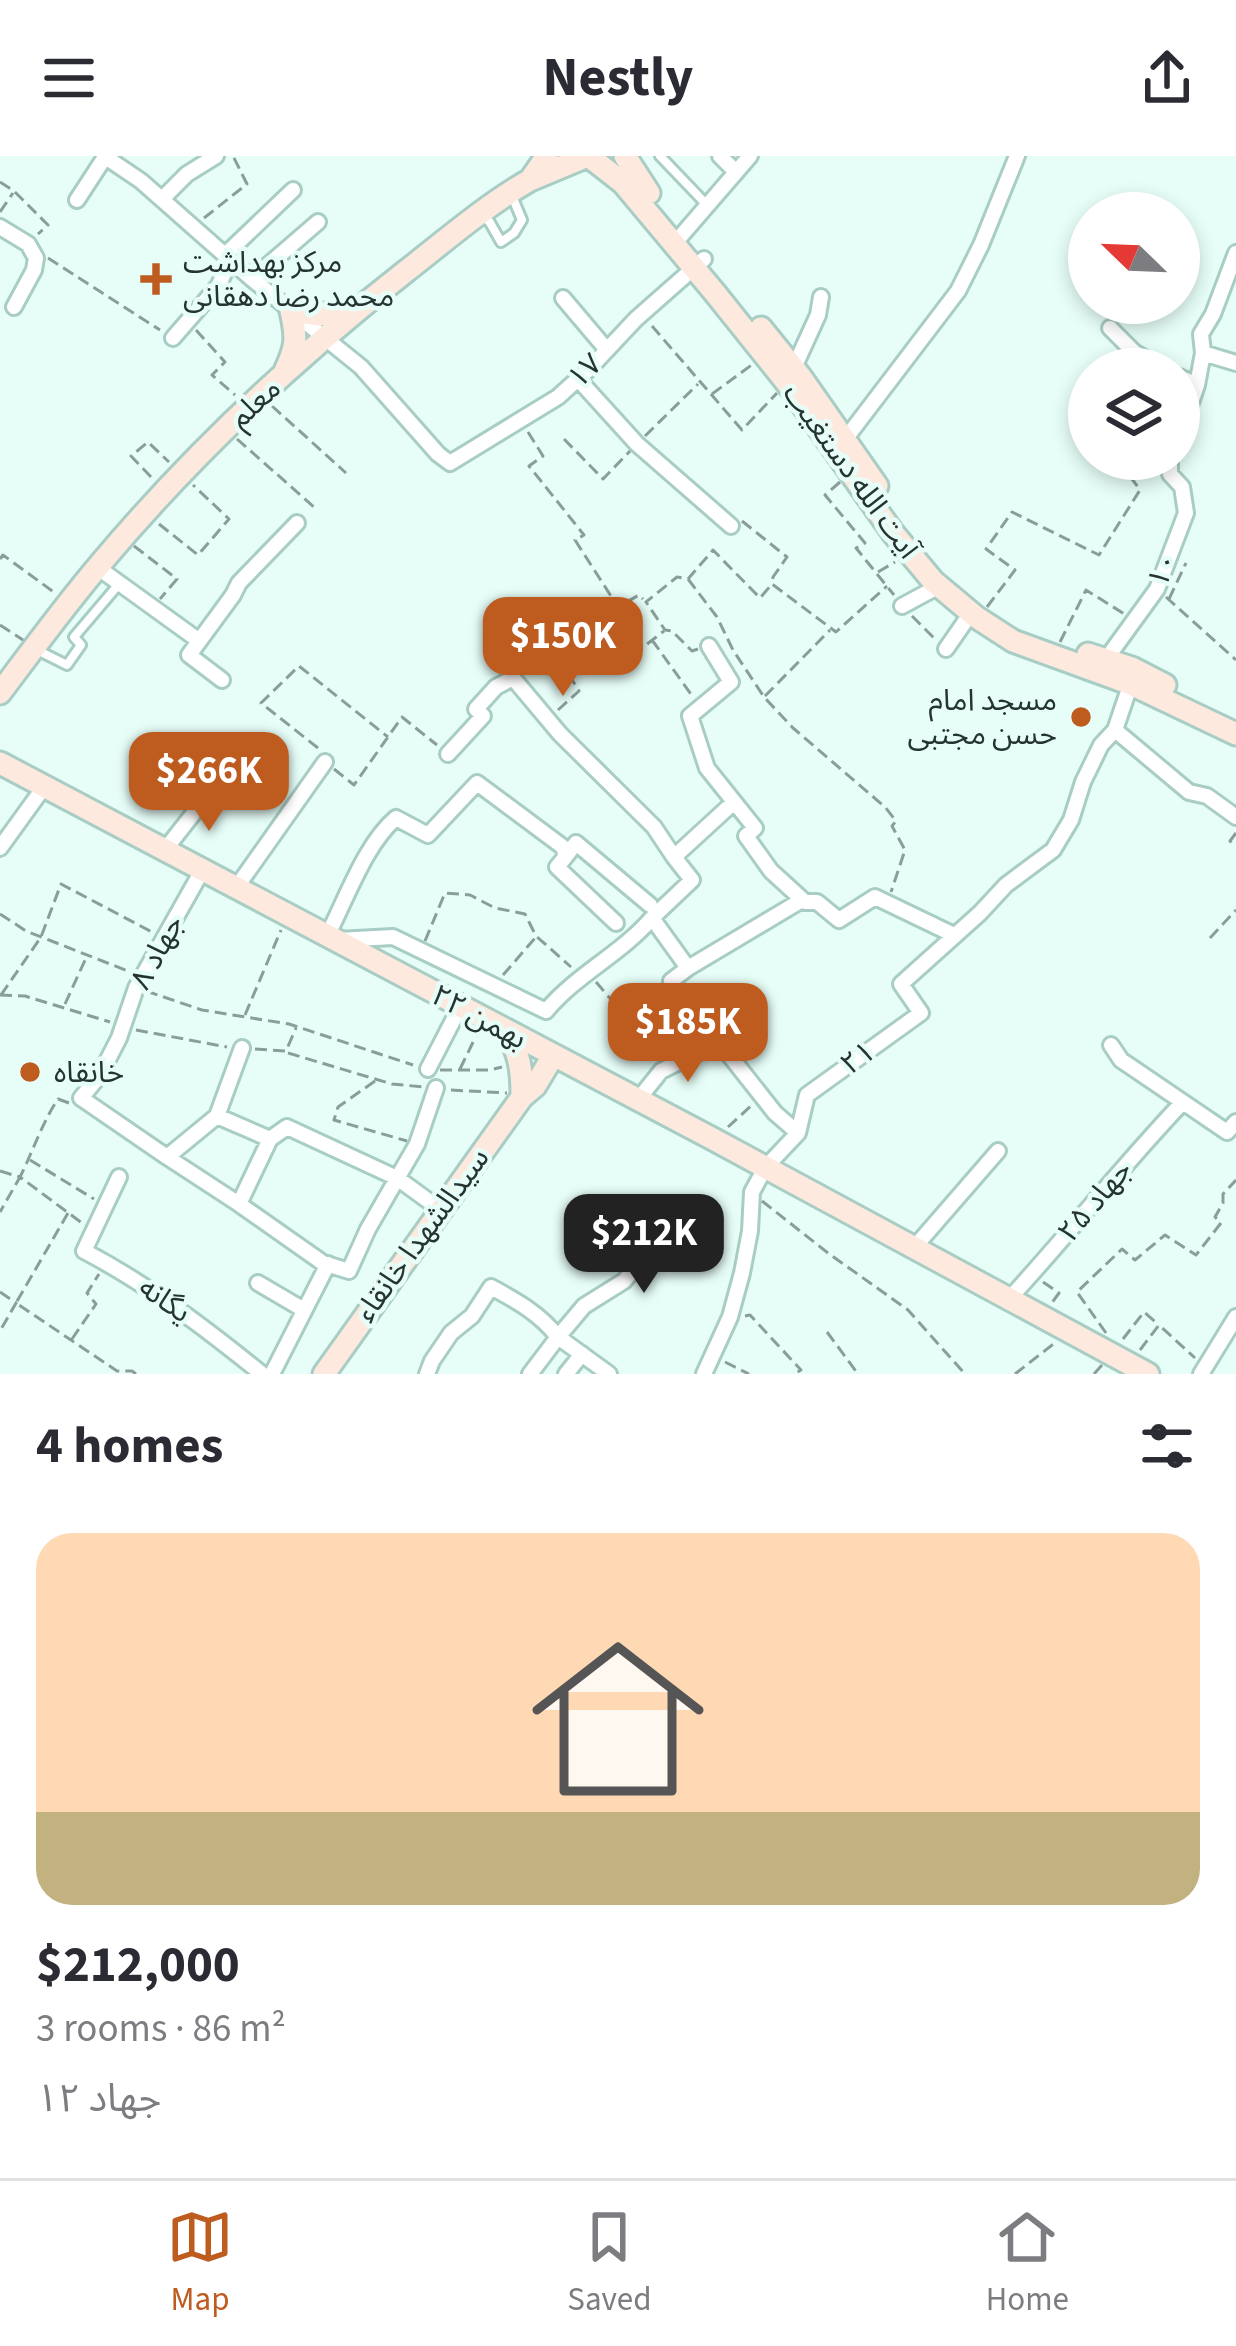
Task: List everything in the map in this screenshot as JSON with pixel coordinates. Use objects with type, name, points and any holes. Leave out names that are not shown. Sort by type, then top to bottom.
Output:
[{"type":"main road","points":[[520,186],[548,156]]},
{"type":"main road","name":"آیت الله دستغیب","points":[[625,156],[679,239],[923,550],[978,611],[1102,666]]},
{"type":"main road","points":[[520,186],[591,157]]},
{"type":"main road","name":"آیت الله دستغیب","points":[[591,157],[679,239]]},
{"type":"main road","name":"معلم","points":[[0,691],[97,567],[226,430],[365,303],[520,186]]},
{"type":"main road","name":"آیت الله دستغیب","points":[[699,264],[765,356],[788,377]]},
{"type":"main road","points":[[283,377],[295,349],[291,311],[334,314],[365,303]]},
{"type":"main road","name":"آیت الله دستغیب","points":[[840,446],[909,553],[939,586],[1012,640],[1102,666],[1236,718]]},
{"type":"main road","name":"آیت الله دستغیب","points":[[1133,677],[1236,734]]},
{"type":"main road","name":"۲۲ بهمن","points":[[0,763],[1139,1369]]},
{"type":"main road","points":[[506,1031],[521,1062],[521,1098],[590,1076]]},
{"type":"main road","name":"سیدالشهدا خانقاء","points":[[324,1374],[549,1054]]},
{"type":"street","points":[[77,200],[105,156],[142,181],[323,338]]},
{"type":"street","points":[[161,199],[187,174],[216,156]]},
{"type":"street","points":[[720,156],[736,172]]},
{"type":"street","points":[[679,239],[750,156]]},
{"type":"street","points":[[840,446],[958,291],[1017,156]]},
{"type":"street","points":[[173,338],[218,285],[227,257],[293,190]]},
{"type":"street","points":[[252,279],[318,222]]},
{"type":"street","points":[[0,227],[32,251],[34,270],[14,307]]},
{"type":"street","points":[[1200,370],[1202,334],[1236,253]]},
{"type":"street","name":"۱۷","points":[[323,338],[361,367],[450,463],[558,397],[699,264]]},
{"type":"street","points":[[788,377],[818,315],[820,297]]},
{"type":"street","points":[[563,298],[607,350]]},
{"type":"street","points":[[1110,328],[1130,348]]},
{"type":"street","points":[[1203,353],[1236,363]]},
{"type":"street","points":[[578,379],[637,444],[731,526]]},
{"type":"street","points":[[1176,480],[1182,487],[1190,480]]},
{"type":"street","name":"۱۰","points":[[1102,666],[1135,621],[1163,594],[1186,513],[1182,487]]},
{"type":"street","points":[[222,680],[189,655],[238,583],[297,523]]},
{"type":"street","points":[[97,567],[198,640]]},
{"type":"street","points":[[902,605],[939,586]]},
{"type":"street","points":[[946,649],[978,611]]},
{"type":"street","points":[[709,646],[731,682],[690,716],[707,768],[755,828],[746,836],[771,871],[802,900],[817,902],[839,920],[875,897],[954,935],[1006,885],[1053,850],[1071,820],[1101,745],[1115,730],[1133,677]]},
{"type":"street","points":[[448,754],[483,716],[476,709],[496,687],[513,678],[654,827],[692,880],[651,911],[637,935],[584,974],[546,1011],[394,937],[331,938],[385,827],[396,818],[428,835],[476,783],[563,848],[566,856]]},
{"type":"street","points":[[1115,730],[1189,792],[1207,796],[1236,817]]},
{"type":"street","points":[[236,888],[326,762]]},
{"type":"street","points":[[164,850],[215,786]]},
{"type":"street","points":[[0,848],[44,787]]},
{"type":"street","points":[[674,857],[734,802]]},
{"type":"street","points":[[616,923],[557,867],[576,843],[651,911],[688,968]]},
{"type":"street","name":"جهاد ۸","points":[[81,1098],[100,1075],[136,988],[202,869]]},
{"type":"street","points":[[798,1133],[758,1094],[671,981],[802,900]]},
{"type":"street","name":"۲۱","points":[[752,1192],[765,1168],[798,1133],[807,1095],[921,1013],[901,984],[954,935]]},
{"type":"street","points":[[428,1070],[460,1007]]},
{"type":"street","points":[[637,1101],[661,1071],[717,1043]]},
{"type":"street","points":[[1111,1045],[1121,1060],[1182,1103],[1231,1127]]},
{"type":"street","points":[[167,1157],[217,1116],[242,1048]]},
{"type":"street","points":[[81,1098],[287,1240],[328,1264],[349,1270],[417,1144],[436,1088]]},
{"type":"street","name":"جهاد ۲۵","points":[[1009,1299],[1182,1103]]},
{"type":"street","points":[[217,1116],[270,1139]]},
{"type":"street","points":[[239,1204],[270,1139],[287,1127],[397,1178],[441,1210]]},
{"type":"street","points":[[913,1249],[998,1151]]},
{"type":"street","points":[[94,1227],[119,1177]]},
{"type":"street","points":[[704,1374],[730,1317],[750,1231],[752,1192]]},
{"type":"street","points":[[530,1374],[584,1306],[624,1281],[640,1262],[664,1207]]},
{"type":"street","name":"یگانه","points":[[94,1227],[84,1251],[196,1321],[260,1374]]},
{"type":"street","points":[[272,1374],[328,1264]]},
{"type":"street","points":[[258,1282],[304,1310]]},
{"type":"street","points":[[427,1374],[452,1333],[472,1316],[491,1287],[517,1300],[609,1374]]},
{"type":"street","points":[[1203,1371],[1236,1317]]},
{"type":"street","points":[[566,1374],[582,1354]]},
{"type":"lane","points":[[660,156],[707,205]]},
{"type":"lane","points":[[478,215],[489,221],[501,242],[522,220],[520,186]]},
{"type":"lane","points":[[34,648],[68,665],[81,645],[74,637],[119,583]]},
{"type":"path","points":[[194,226],[247,184],[233,156]]},
{"type":"path","points":[[0,182],[47,225],[32,251],[51,258],[173,338],[191,325],[225,362],[212,375],[256,402],[346,472]]},
{"type":"path","points":[[0,212],[14,191]]},
{"type":"path","points":[[642,314],[742,430],[788,377]]},
{"type":"path","points":[[711,395],[765,356]]},
{"type":"path","points":[[520,421],[543,456],[529,466],[584,535],[575,541],[642,648],[665,630],[692,650],[709,646]]},
{"type":"path","points":[[226,430],[314,507]]},
{"type":"path","points":[[145,512],[198,555],[229,518],[148,442],[131,456],[165,491]]},
{"type":"path","points":[[978,611],[1016,570],[986,549],[1012,512],[1099,555],[1139,490],[1133,480]]},
{"type":"path","points":[[825,495],[865,543],[856,548],[946,649]]},
{"type":"path","points":[[688,579],[713,550],[760,598],[772,584],[787,557],[740,520],[731,526]]},
{"type":"path","points":[[123,537],[177,579],[154,608]]},
{"type":"path","points":[[876,573],[909,553]]},
{"type":"path","points":[[0,560],[3,555],[70,604]]},
{"type":"path","points":[[1186,563],[1163,594],[1236,660]]},
{"type":"path","points":[[646,602],[677,577],[688,579],[717,617],[764,697],[896,821],[892,826],[905,850],[887,902]]},
{"type":"path","points":[[772,584],[836,632],[887,586]]},
{"type":"path","points":[[1059,643],[1086,590],[1135,621]]},
{"type":"path","points":[[618,607],[639,595],[665,630]]},
{"type":"path","points":[[547,718],[579,692],[557,656],[623,615]]},
{"type":"path","points":[[0,625],[34,648]]},
{"type":"path","points":[[764,697],[831,629]]},
{"type":"path","points":[[652,640],[701,707]]},
{"type":"path","points":[[388,737],[299,667],[261,704],[322,751],[326,762],[354,784],[388,737],[402,717],[448,754]]},
{"type":"path","points":[[1236,833],[1229,841],[1236,846]]},
{"type":"path","points":[[0,995],[40,937],[61,884],[165,938]]},
{"type":"path","points":[[421,950],[445,893],[525,914],[536,936],[584,974],[639,1032],[642,1048],[661,1071]]},
{"type":"path","points":[[1210,938],[1236,910]]},
{"type":"path","points":[[0,914],[40,937],[136,974],[136,988],[202,1010],[297,1027],[428,1070],[490,1070],[521,1062]]},
{"type":"path","points":[[245,1017],[286,915]]},
{"type":"path","points":[[494,986],[536,936]]},
{"type":"path","points":[[64,1007],[87,956]]},
{"type":"path","points":[[0,995],[25,996],[64,1007],[121,1032],[242,1048],[286,1051],[297,1027]]},
{"type":"path","points":[[460,1070],[484,1021]]},
{"type":"path","points":[[280,1051],[376,1080],[502,1091],[521,1098]]},
{"type":"path","points":[[376,1080],[338,1107],[334,1120],[417,1144]]},
{"type":"path","points":[[713,1139],[751,1107],[758,1094]]},
{"type":"path","points":[[0,1212],[58,1099],[74,1104],[81,1098]]},
{"type":"path","points":[[29,1159],[105,1206]]},
{"type":"path","points":[[0,1171],[20,1177],[94,1227]]},
{"type":"path","points":[[1203,1371],[1144,1312],[1117,1347],[1077,1292],[1123,1249],[1135,1260],[1165,1235],[1196,1255],[1221,1223],[1216,1217],[1223,1194],[1236,1180]]},
{"type":"path","points":[[752,1192],[908,1310],[964,1374]]},
{"type":"path","points":[[0,1331],[68,1213]]},
{"type":"path","points":[[73,1339],[96,1304],[87,1294],[106,1262]]},
{"type":"path","points":[[1032,1274],[1059,1293],[1042,1317]]},
{"type":"path","points":[[0,1292],[117,1371],[136,1374]]},
{"type":"path","points":[[730,1317],[751,1315],[801,1370],[794,1374]]},
{"type":"path","points":[[1139,1369],[1159,1325]]},
{"type":"path","points":[[1015,1374],[1069,1331]]},
{"type":"path","points":[[827,1332],[858,1374]]},
{"type":"path","points":[[712,1355],[749,1374]]},
{"type":"place","name":"مرکز بهداشت محمد رضا دهقانی","points":[[156,279]]},
{"type":"place","name":"مسجد امام حسن مجتبی","points":[[1081,717]]},
{"type":"place","name":"خانقاه","points":[[30,1072]]}]
